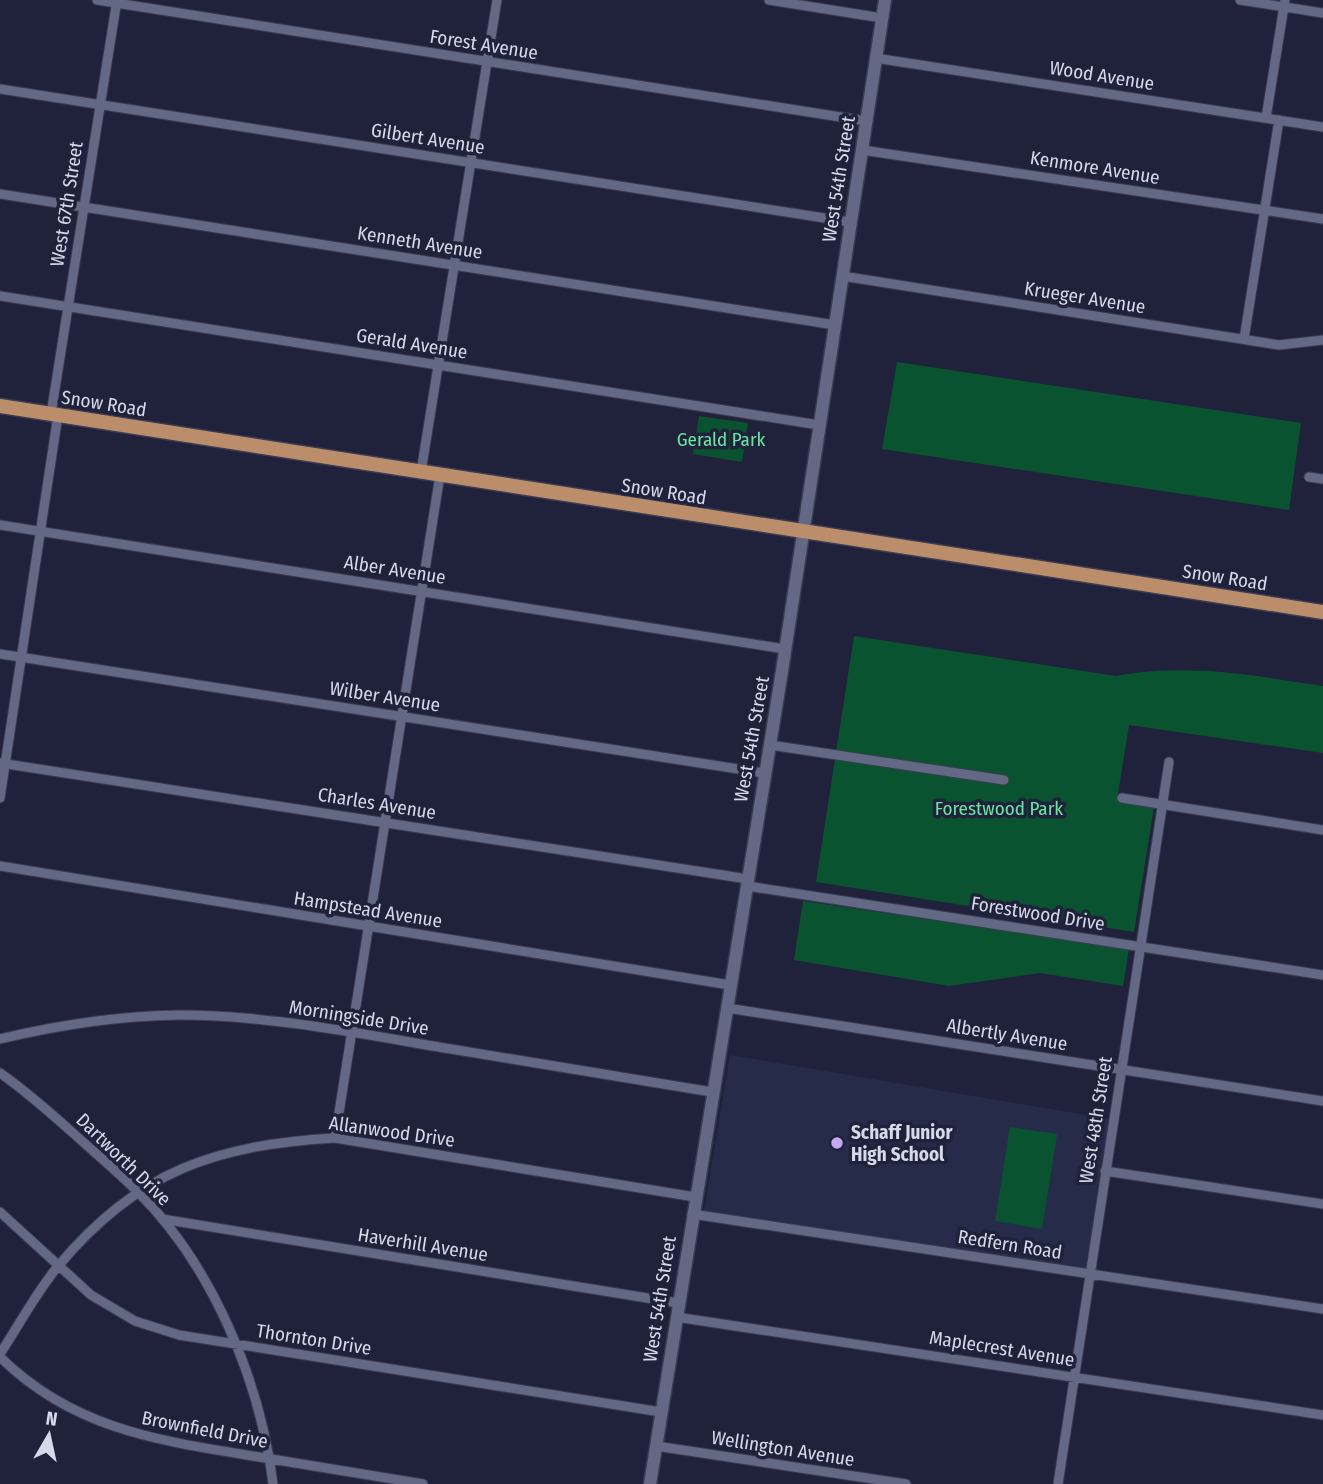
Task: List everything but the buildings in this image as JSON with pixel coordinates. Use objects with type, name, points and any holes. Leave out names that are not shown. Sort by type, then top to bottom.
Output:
[{"type":"main road","name":"Snow Road","points":[[0,406],[1323,612]]},
{"type":"street","name":"Forest Avenue","points":[[97,0],[117,1],[866,121]]},
{"type":"street","points":[[422,472],[497,0]]},
{"type":"street","points":[[769,0],[882,18]]},
{"type":"street","name":"West 54th Street","points":[[650,1484],[785,649],[885,0]]},
{"type":"street","points":[[1240,0],[1284,4],[1323,13]]},
{"type":"street","name":"West 67th Street","points":[[0,798],[3,763],[22,658],[40,531],[68,307],[117,1]]},
{"type":"street","points":[[1266,118],[1284,4]]},
{"type":"street","name":"Wood Avenue","points":[[875,58],[1323,127]]},
{"type":"street","name":"Gilbert Avenue","points":[[0,89],[850,222]]},
{"type":"street","points":[[1244,340],[1267,211],[1279,120]]},
{"type":"street","name":"Kenmore Avenue","points":[[862,150],[1323,219]]},
{"type":"street","name":"Kenneth Avenue","points":[[0,194],[835,325]]},
{"type":"street","name":"Krueger Avenue","points":[[842,276],[1279,345],[1323,340]]},
{"type":"street","name":"Gerald Avenue","points":[[0,296],[819,425]]},
{"type":"street","points":[[335,1138],[440,475]]},
{"type":"street","points":[[1309,477],[1323,480]]},
{"type":"street","name":"Alber Avenue","points":[[0,525],[785,649]]},
{"type":"street","name":"Wilber Avenue","points":[[0,654],[764,773]]},
{"type":"street","points":[[769,745],[1004,780]]},
{"type":"street","name":"West 48th Street","points":[[1058,1484],[1169,762]]},
{"type":"street","name":"Charles Avenue","points":[[3,763],[386,822],[748,882]]},
{"type":"street","points":[[1122,798],[1323,830]]},
{"type":"street","name":"Hampstead Avenue","points":[[0,866],[730,985]]},
{"type":"street","name":"Forestwood Drive","points":[[748,882],[1323,975]]},
{"type":"street","name":"Albertly Avenue","points":[[727,1007],[1323,1101]]},
{"type":"street","name":"Morningside Drive","points":[[0,1039],[48,1027],[178,1015],[248,1018],[352,1032],[712,1092]]},
{"type":"street","name":"Dartworth Drive","points":[[0,1073],[138,1191],[162,1219],[217,1301],[237,1345],[270,1459],[273,1484]]},
{"type":"street","name":"Allanwood Drive","points":[[0,1355],[58,1267],[95,1226],[138,1191],[175,1170],[224,1153],[285,1141],[335,1138],[695,1197]]},
{"type":"street","points":[[1105,1171],[1323,1204]]},
{"type":"street","name":"Thornton Drive","points":[[0,1212],[91,1295],[135,1321],[179,1335],[661,1412]]},
{"type":"street","name":"Redfern Road","points":[[692,1214],[1323,1309]]},
{"type":"street","name":"Haverhill Avenue","points":[[162,1219],[677,1310]]},
{"type":"street","name":"Maplecrest Avenue","points":[[677,1310],[1075,1377],[1323,1415]]},
{"type":"street","name":"Brownfield Drive","points":[[0,1355],[22,1379],[69,1409],[115,1429],[160,1441],[423,1484]]},
{"type":"street","name":"Wellington Avenue","points":[[656,1446],[906,1484]]},
{"type":"shaded area","points":[[730,1055],[1110,1119],[1089,1270],[704,1212]]},
{"type":"green space","points":[[897,362],[1301,423],[1289,510],[882,449]]},
{"type":"green space","name":"Gerald Park","points":[[699,416],[748,423],[742,462],[693,454]]},
{"type":"green space","name":"Forestwood Park","points":[[854,636],[1116,676],[1169,671],[1220,672],[1323,686],[1323,753],[1129,725],[1117,800],[1154,807],[1134,932],[816,882]]},
{"type":"green space","points":[[803,901],[1129,949],[1123,986],[1040,973],[949,986],[794,960]]},
{"type":"green space","points":[[1010,1127],[1057,1134],[1042,1229],[995,1221]]},
{"type":"place","name":"Schaff Junior High School","points":[[837,1143]]}]
